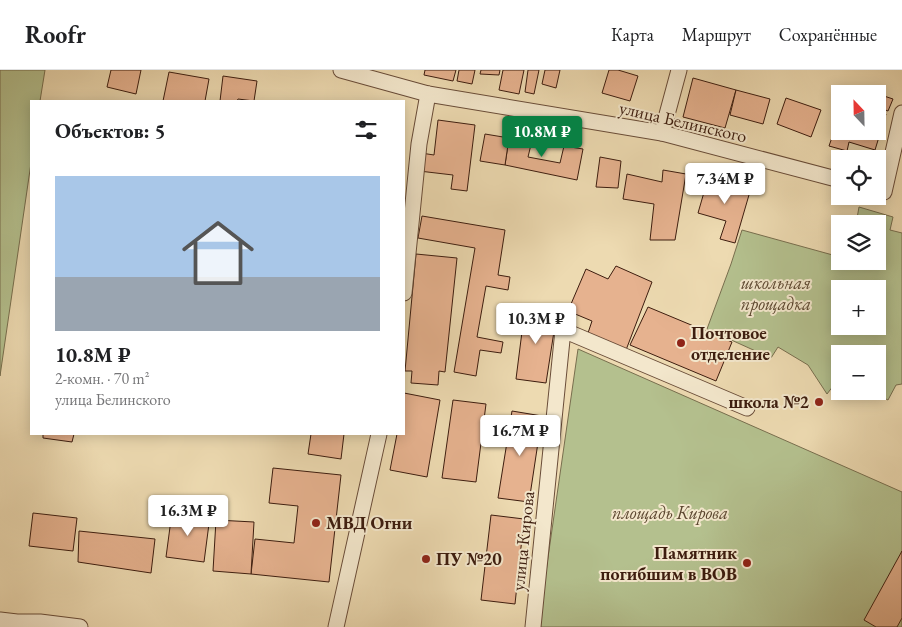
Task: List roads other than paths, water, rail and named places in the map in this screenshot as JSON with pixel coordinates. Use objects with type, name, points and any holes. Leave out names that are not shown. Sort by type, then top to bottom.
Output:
[{"type":"street","name":"улица Белинского","points":[[341,70],[428,94],[662,133],[831,178]]},
{"type":"street","points":[[662,133],[679,70]]},
{"type":"street","points":[[405,276],[419,144],[428,94]]},
{"type":"street","points":[[886,183],[902,112]]},
{"type":"street","name":"улица Кирова","points":[[532,627],[563,330],[747,408]]},
{"type":"street","points":[[336,627],[379,435]]},
{"type":"street","points":[[0,620],[17,624],[40,622],[80,627]]},
{"type":"place","name":"Почтовое отделение","points":[[681,343]]},
{"type":"place","name":"школа №2","points":[[819,402]]},
{"type":"place","name":"МВД Огни","points":[[316,523]]},
{"type":"place","name":"ПУ №20","points":[[426,559]]},
{"type":"place","name":"Памятник погибшим в ВОВ","points":[[747,563]]},
{"type":"park label","name":"школьная прощадка","points":[[776,293]]},
{"type":"park label","name":"площадь Кирова","points":[[670,513]]}]
